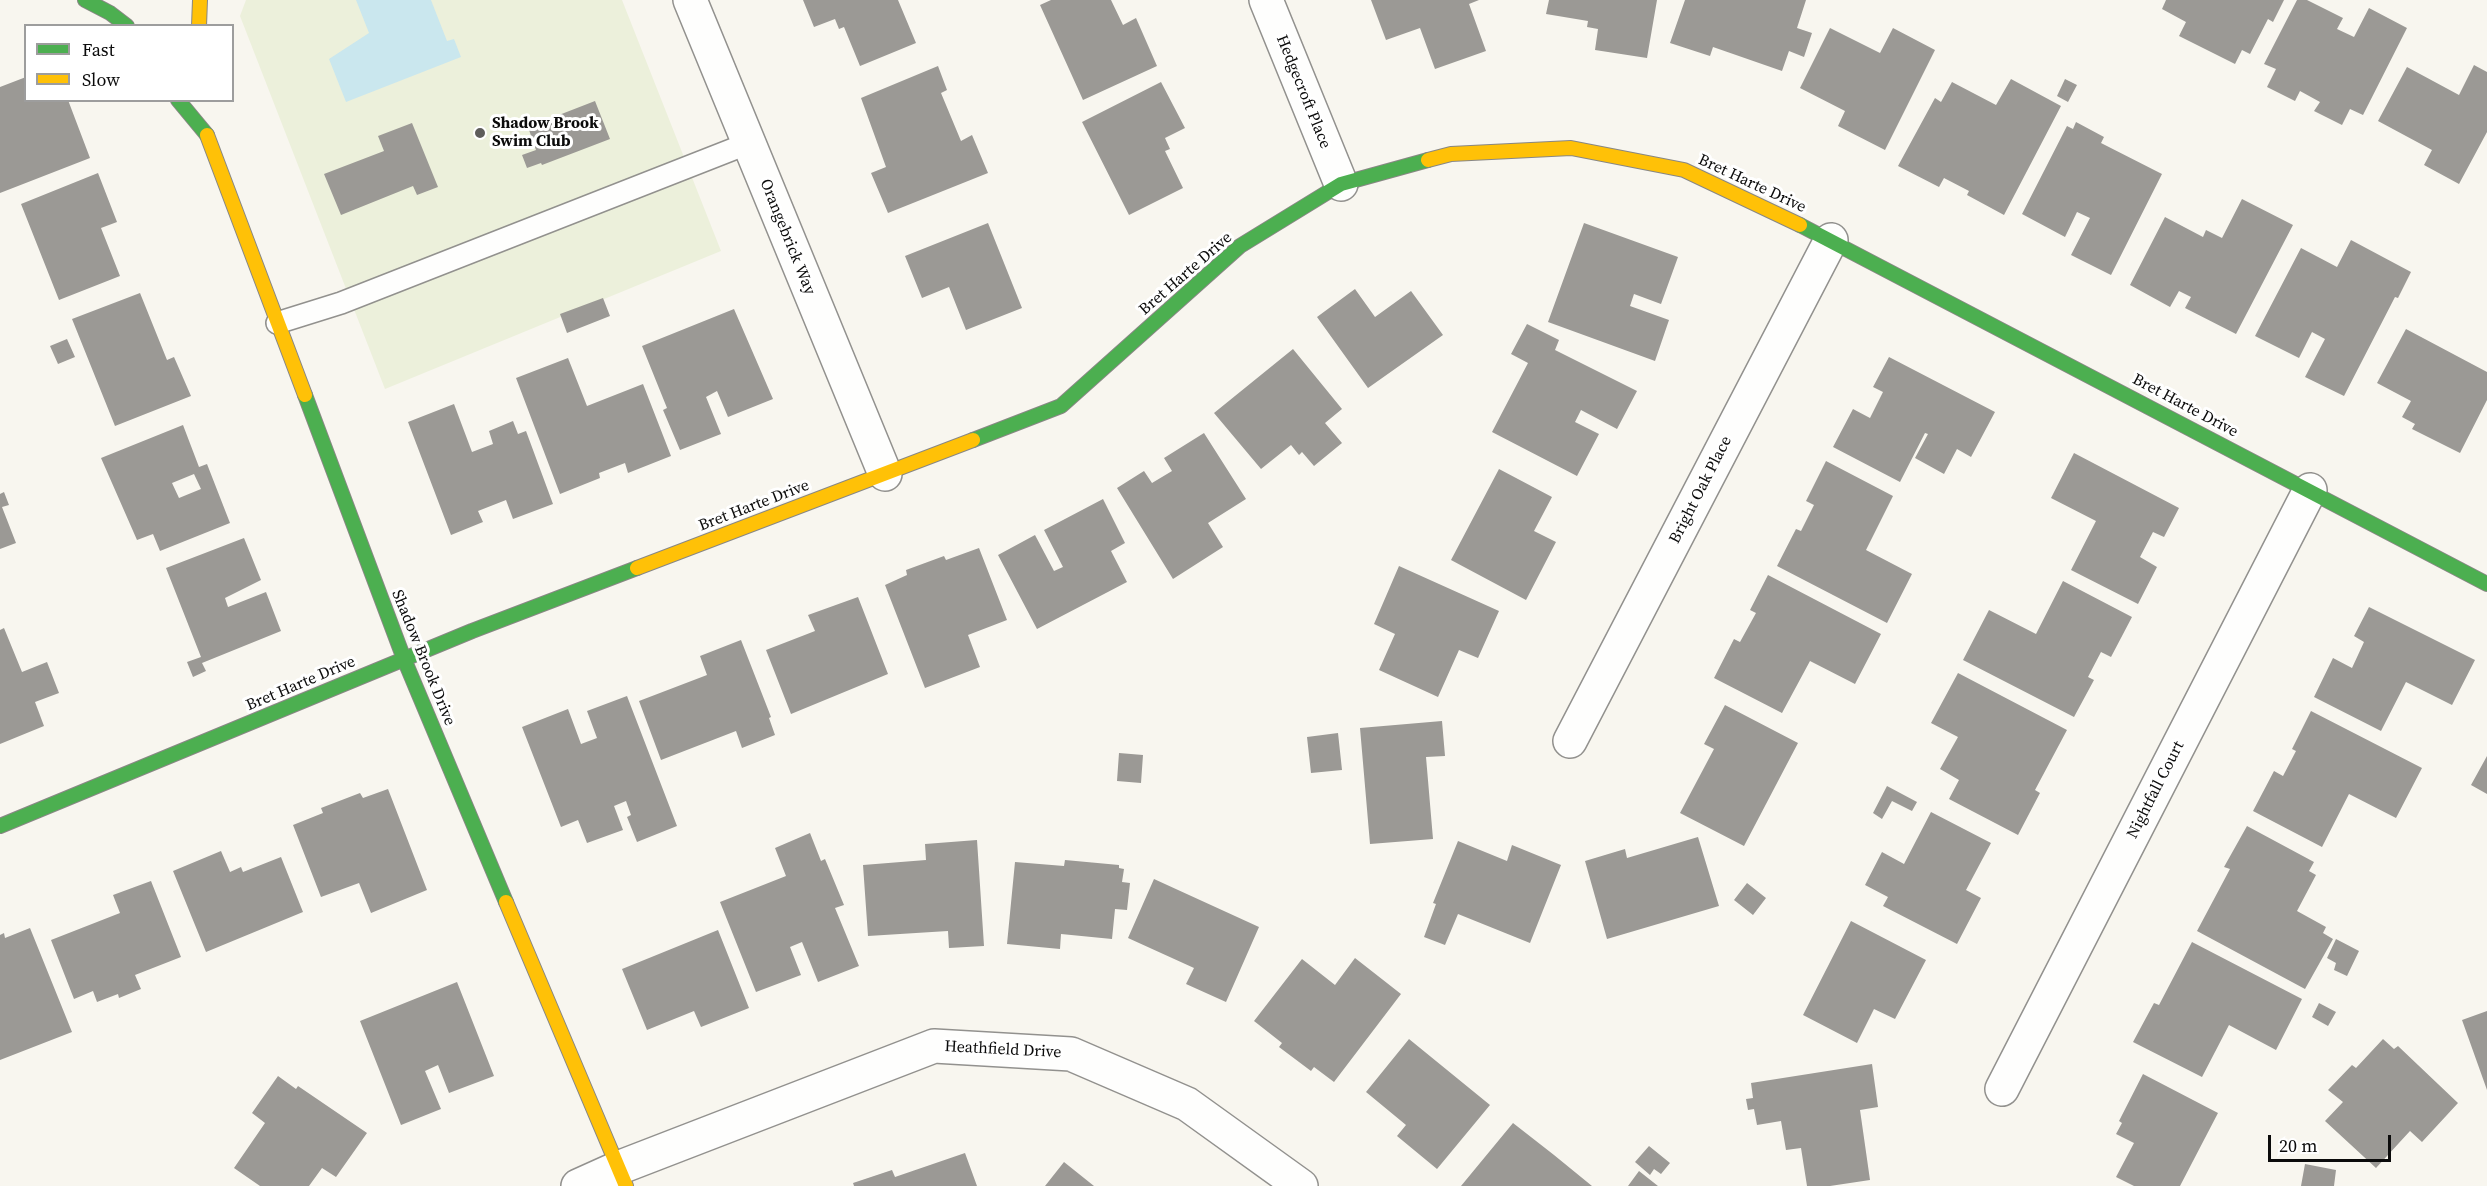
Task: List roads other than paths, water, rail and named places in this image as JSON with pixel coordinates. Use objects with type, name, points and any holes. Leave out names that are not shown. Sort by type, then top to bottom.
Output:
[{"type":"street","points":[[85,0],[110,13],[124,24]]},
{"type":"street","points":[[199,24],[200,0]]},
{"type":"street","name":"Orangebrick Way","points":[[690,0],[885,474]]},
{"type":"street","name":"Hedgecroft Place","points":[[1266,0],[1341,184]]},
{"type":"street","points":[[180,102],[207,135]]},
{"type":"street","points":[[207,135],[208,112]]},
{"type":"street","name":"Shadow Brook Drive","points":[[207,135],[404,659],[622,1177]]},
{"type":"street","name":"Bret Harte Drive","points":[[0,826],[404,659],[1060,406],[1240,246],[1341,184],[1451,154],[1571,148],[1684,170],[1831,240],[2487,584]]},
{"type":"street","name":"Bright Oak Place","points":[[1570,741],[1831,240]]},
{"type":"street","name":"Nightfall Court","points":[[2002,1089],[2310,490]]},
{"type":"street","name":"Heathfield Drive","points":[[578,1186],[622,1177],[934,1046],[1071,1054],[1186,1104],[1301,1186]]},
{"type":"lane","points":[[277,323],[341,303],[749,143]]},
{"type":"water","points":[[356,0],[431,0],[447,41],[454,39],[461,57],[346,102],[329,59],[369,33]]},
{"type":"place","name":"Shadow Brook Swim Club","points":[[480,133]]}]
